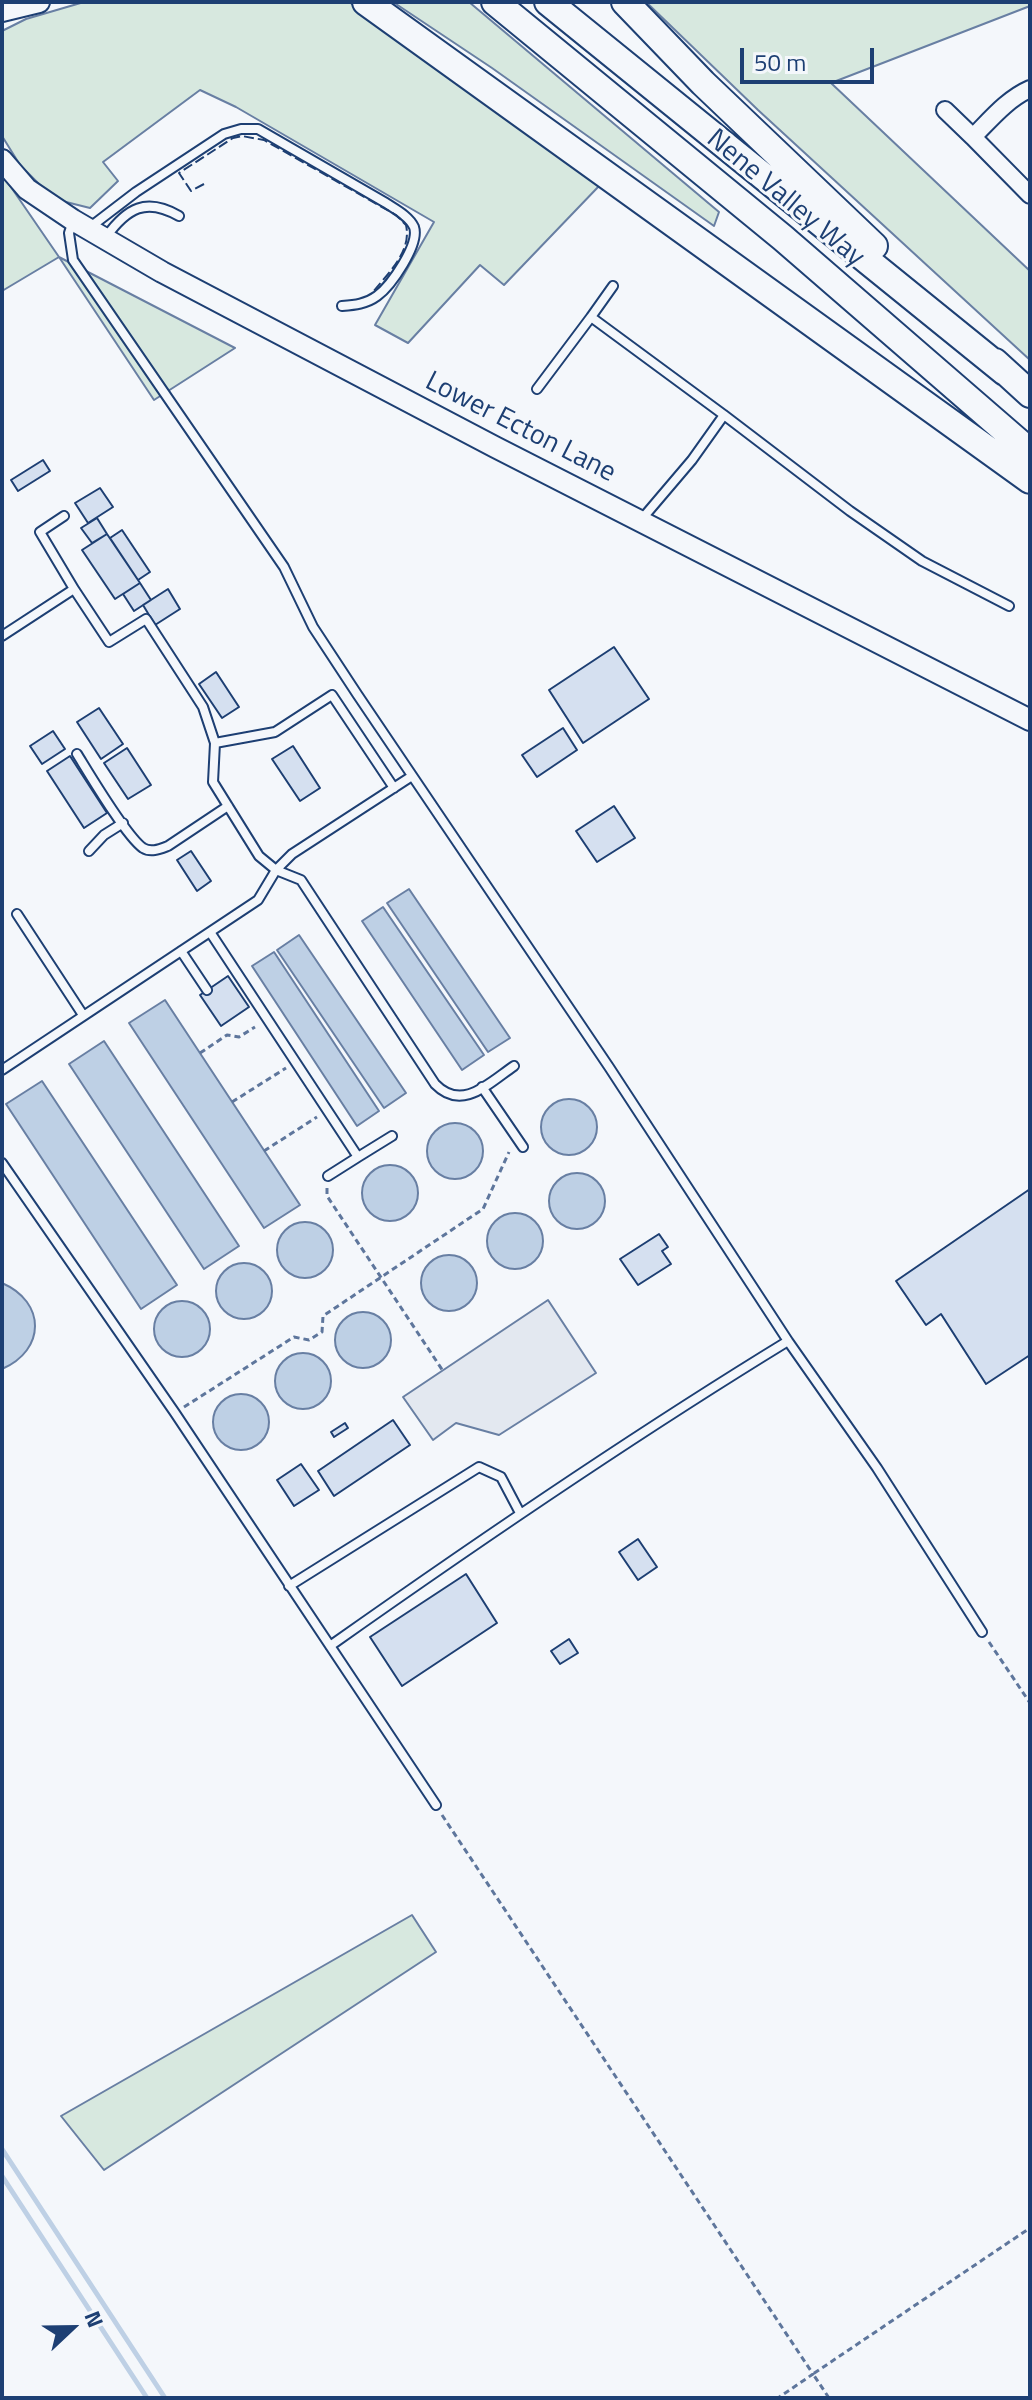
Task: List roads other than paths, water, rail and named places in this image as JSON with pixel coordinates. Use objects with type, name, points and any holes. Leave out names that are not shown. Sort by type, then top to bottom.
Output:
[{"type":"highway","points":[[366,2],[1030,480]]},
{"type":"highway","name":"Nene Valley Way","points":[[495,2],[783,238],[1030,452]]},
{"type":"highway","name":"Nene Valley Way","points":[[548,2],[1005,372]]},
{"type":"highway","points":[[625,2],[703,83],[1030,394]]},
{"type":"street","points":[[7,8],[39,2]]},
{"type":"street","points":[[973,137],[997,113],[1030,89]]},
{"type":"street","points":[[945,110],[1030,195]]},
{"type":"street","name":"Lower Ecton Lane","points":[[2,160],[27,189],[176,279],[495,447],[1030,720]]},
{"type":"lane","points":[[89,228],[136,192],[224,134],[241,129],[258,129],[386,203],[404,215],[414,227],[415,244],[378,295],[360,305],[342,306]]},
{"type":"lane","points":[[179,216],[164,207],[145,207],[69,233],[73,260],[284,567],[313,627],[609,1067],[788,1341],[877,1468],[982,1632]]},
{"type":"lane","points":[[537,389],[613,286]]},
{"type":"lane","points":[[591,317],[850,511],[922,561],[1009,606]]},
{"type":"lane","points":[[641,520],[692,460],[724,415]]},
{"type":"lane","points":[[64,516],[40,532],[74,589],[109,642],[146,619],[203,707],[215,743],[213,782],[259,856],[276,870],[301,880],[435,1084],[443,1092],[463,1097],[514,1066]]},
{"type":"lane","points":[[2,636],[74,589]]},
{"type":"lane","points":[[215,743],[275,732],[332,695],[394,788]]},
{"type":"lane","points":[[77,754],[123,823],[144,848],[157,850],[168,846],[228,806]]},
{"type":"lane","points":[[2,1070],[258,900],[276,870],[292,854],[412,776]]},
{"type":"lane","points":[[89,851],[104,835],[123,823]]},
{"type":"lane","points":[[17,914],[83,1015]]},
{"type":"lane","points":[[210,932],[358,1157]]},
{"type":"lane","points":[[181,951],[207,990]]},
{"type":"lane","points":[[482,1087],[523,1147]]},
{"type":"lane","points":[[328,1176],[392,1136]]},
{"type":"lane","points":[[2,1163],[175,1413],[436,1805]]},
{"type":"lane","points":[[330,1646],[520,1513],[679,1408],[788,1341]]},
{"type":"lane","points":[[289,1586],[479,1467],[501,1477],[520,1513]]},
{"type":"water","points":[[409,889],[510,1038],[488,1052],[387,903]]},
{"type":"water","points":[[383,907],[484,1055],[462,1070],[362,921]]},
{"type":"water","points":[[299,935],[406,1093],[384,1108],[277,950]]},
{"type":"water","points":[[274,952],[379,1111],[357,1126],[252,966]]},
{"type":"water","points":[[165,1000],[300,1205],[264,1228],[129,1023]]},
{"type":"water","points":[[104,1041],[239,1246],[204,1269],[69,1064]]},
{"type":"water","points":[[42,1081],[177,1285],[141,1309],[6,1104]]},
{"type":"water","points":[[569,1099],[589,1107],[597,1127],[589,1147],[569,1155],[549,1147],[541,1127],[549,1107]]},
{"type":"water","points":[[455,1123],[475,1131],[483,1151],[475,1171],[455,1179],[435,1171],[427,1151],[435,1131]]},
{"type":"water","points":[[390,1165],[410,1173],[418,1193],[410,1213],[390,1221],[370,1213],[362,1193],[370,1173]]},
{"type":"water","points":[[577,1173],[597,1181],[605,1201],[597,1221],[577,1229],[557,1221],[549,1201],[557,1181]]},
{"type":"water","points":[[515,1213],[535,1221],[543,1241],[535,1261],[515,1269],[495,1261],[487,1241],[495,1221]]},
{"type":"water","points":[[305,1222],[325,1230],[333,1250],[325,1270],[305,1278],[285,1270],[277,1250],[285,1230]]},
{"type":"water","points":[[449,1255],[469,1263],[477,1283],[469,1303],[449,1311],[429,1303],[421,1283],[429,1263]]},
{"type":"water","points":[[244,1263],[264,1271],[272,1291],[264,1311],[244,1319],[224,1311],[216,1291],[224,1271]]},
{"type":"water","points":[[2,1283],[27,1302],[35,1326],[27,1350],[2,1369]]},
{"type":"water","points":[[182,1301],[202,1309],[210,1329],[202,1349],[182,1357],[162,1349],[154,1329],[162,1309]]},
{"type":"water","points":[[363,1312],[383,1320],[391,1340],[383,1360],[363,1368],[343,1360],[335,1340],[343,1320]]},
{"type":"water","points":[[303,1353],[323,1361],[331,1381],[323,1401],[303,1409],[283,1401],[275,1381],[283,1361]]},
{"type":"water","points":[[241,1394],[261,1402],[269,1422],[261,1442],[241,1450],[221,1442],[213,1422],[221,1402]]},
{"type":"waterway","points":[[2,2149],[165,2398]]},
{"type":"waterway","points":[[2,2176],[147,2398]]}]
